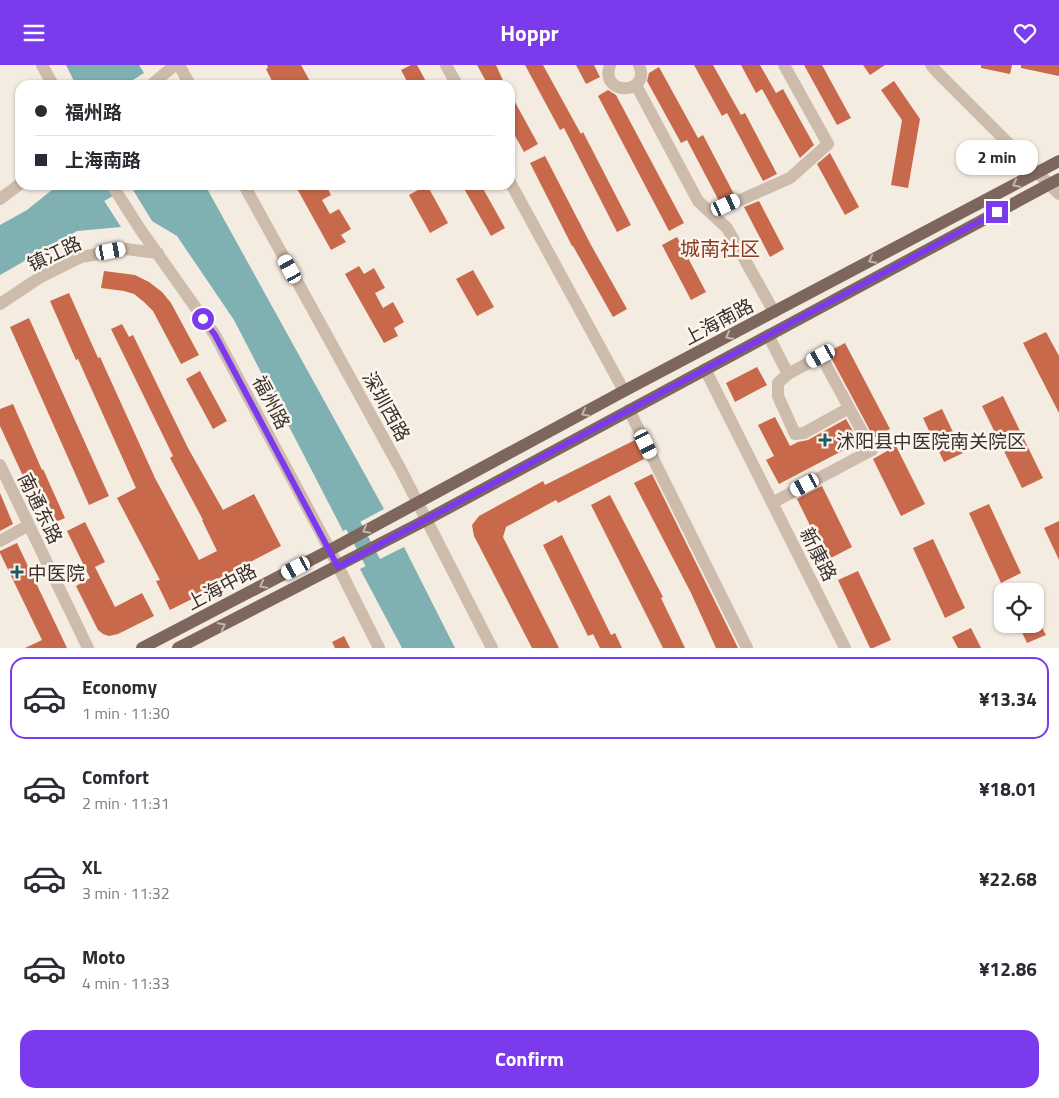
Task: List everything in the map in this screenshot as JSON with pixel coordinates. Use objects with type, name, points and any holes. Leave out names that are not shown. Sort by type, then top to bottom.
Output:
[{"type":"main road","name":"上海南路","points":[[396,514],[1059,161]]},
{"type":"main road","name":"上海南路","points":[[404,531],[1054,182]]},
{"type":"main road","name":"上海中路","points":[[142,648],[396,514]]},
{"type":"main road","name":"上海中路","points":[[178,648],[342,565],[404,531]]},
{"type":"street","points":[[42,65],[50,80]]},
{"type":"street","points":[[158,80],[175,65]]},
{"type":"street","points":[[179,65],[187,80]]},
{"type":"street","points":[[446,65],[454,80]]},
{"type":"street","points":[[610,65],[609,77],[615,86],[626,89],[636,85],[641,77],[641,66]]},
{"type":"street","points":[[711,213],[790,178],[828,144],[784,65]]},
{"type":"street","points":[[932,65],[1038,173],[1054,182],[1059,194]]},
{"type":"street","points":[[636,85],[698,201],[727,228],[774,312]]},
{"type":"street","points":[[0,199],[15,187]]},
{"type":"street","name":"福州路","points":[[115,190],[140,229],[215,335],[334,548],[379,648]]},
{"type":"street","name":"深圳西路","points":[[247,190],[418,503],[492,648]]},
{"type":"street","points":[[514,190],[624,391]]},
{"type":"street","name":"镇江路","points":[[0,304],[39,278],[81,257],[126,249],[158,253]]},
{"type":"street","points":[[768,335],[788,375]]},
{"type":"street","points":[[772,503],[872,450],[821,356],[778,383],[778,396],[796,433],[804,433],[849,408]]},
{"type":"street","name":"新康路","points":[[705,369],[845,648]]},
{"type":"street","points":[[629,410],[747,648]]},
{"type":"street","name":"南通东路","points":[[0,465],[88,648]]},
{"type":"street","points":[[0,541],[29,525]]},
{"type":"water","points":[[66,65],[139,65],[144,73],[133,80],[74,80]]},
{"type":"water","points":[[52,190],[97,190],[121,227],[77,231],[0,275],[0,225],[27,210]]},
{"type":"water","points":[[133,190],[208,190],[384,509],[343,531],[234,320],[177,236],[152,221]]},
{"type":"water","points":[[404,547],[455,648],[402,648],[360,569]]},
{"type":"building","points":[[267,65],[301,65],[309,80],[272,80],[266,69],[268,68]]},
{"type":"building","points":[[411,65],[417,65],[425,80],[406,80],[401,70]]},
{"type":"building","points":[[477,65],[496,65],[503,80],[485,80]]},
{"type":"building","points":[[525,65],[543,65],[581,134],[583,132],[631,225],[617,232],[564,128],[560,130]]},
{"type":"building","points":[[576,65],[594,65],[600,77],[586,84]]},
{"type":"building","points":[[694,65],[713,65],[741,115],[745,113],[777,174],[763,181],[727,113],[722,116]]},
{"type":"building","points":[[741,65],[760,65],[776,93],[783,89],[814,145],[800,158],[762,89],[756,93]]},
{"type":"building","points":[[804,65],[822,65],[851,118],[837,125]]},
{"type":"building","points":[[863,65],[885,65],[870,75]]},
{"type":"building","points":[[981,65],[1012,65],[1010,74],[981,68]]},
{"type":"building","points":[[1021,65],[1059,65],[1059,76],[1021,68]]},
{"type":"building","points":[[659,67],[698,138],[703,135],[734,194],[719,201],[687,140],[681,143],[647,81],[649,73]]},
{"type":"building","points":[[894,81],[920,119],[908,188],[891,185],[902,120],[881,90]]},
{"type":"building","points":[[608,90],[616,95],[684,223],[669,231],[598,96]]},
{"type":"building","points":[[515,102],[538,144],[524,152],[515,136]]},
{"type":"building","points":[[830,153],[859,207],[845,215],[817,164]]},
{"type":"building","points":[[545,156],[627,309],[613,317],[572,246],[530,163]]},
{"type":"building","points":[[298,190],[328,190],[331,195],[322,200],[330,214],[339,209],[351,229],[341,235],[346,242],[331,250]]},
{"type":"building","points":[[418,190],[430,190],[448,223],[430,233],[409,195]]},
{"type":"building","points":[[465,190],[484,190],[505,228],[491,236]]},
{"type":"building","points":[[759,201],[784,249],[770,257],[744,207]]},
{"type":"building","points":[[677,237],[706,292],[691,300],[662,245]]},
{"type":"building","points":[[359,266],[364,274],[374,268],[385,288],[375,293],[383,308],[393,302],[404,322],[394,328],[398,336],[384,343],[345,274]]},
{"type":"building","points":[[473,270],[494,307],[477,316],[456,279]]},
{"type":"building","points":[[104,271],[135,275],[149,282],[162,292],[171,303],[199,355],[181,364],[153,311],[144,302],[134,294],[101,288]]},
{"type":"building","points":[[69,293],[155,478],[199,560],[217,551],[170,458],[173,456],[111,329],[122,324],[129,337],[133,335],[188,448],[223,510],[254,494],[281,546],[221,577],[224,583],[170,610],[156,581],[160,580],[117,498],[136,488],[50,301]]},
{"type":"building","points":[[29,318],[109,496],[89,505],[10,327]]},
{"type":"building","points":[[1046,332],[1059,356],[1059,413],[1023,343]]},
{"type":"building","points":[[845,343],[890,429],[874,438],[828,352]]},
{"type":"building","points":[[757,367],[767,385],[735,402],[726,383]]},
{"type":"building","points":[[200,371],[227,421],[213,429],[186,379]]},
{"type":"building","points":[[1003,396],[1043,478],[1022,488],[982,406]]},
{"type":"building","points":[[13,404],[65,518],[46,526],[0,426],[0,409]]},
{"type":"building","points":[[942,409],[963,453],[944,462],[923,418]]},
{"type":"building","points":[[775,417],[790,446],[808,440],[846,419],[859,442],[779,484],[766,460],[774,456],[758,425]]},
{"type":"building","points":[[635,440],[644,459],[558,503],[556,500],[506,527],[503,537],[559,648],[532,648],[474,536],[472,525],[479,516],[543,481],[545,485]]},
{"type":"building","points":[[896,446],[925,504],[901,516],[873,459]]},
{"type":"building","points":[[652,474],[738,648],[716,648],[691,593],[634,483]]},
{"type":"building","points":[[822,486],[852,547],[827,560],[797,499]]},
{"type":"building","points":[[0,493],[13,524],[0,531]]},
{"type":"building","points":[[610,495],[663,597],[661,598],[685,648],[663,648],[591,505]]},
{"type":"building","points":[[989,504],[1021,573],[1001,583],[969,513]]},
{"type":"building","points":[[1059,521],[1059,560],[1044,528]]},
{"type":"building","points":[[85,522],[105,562],[95,567],[115,607],[142,593],[154,616],[118,634],[109,636],[98,630],[76,586],[90,578],[67,531]]},
{"type":"building","points":[[562,535],[611,635],[615,633],[622,648],[600,648],[593,634],[588,636],[543,545]]},
{"type":"building","points":[[933,539],[965,608],[945,618],[913,548]]},
{"type":"building","points":[[17,543],[67,648],[25,648],[42,640],[0,553],[0,551]]},
{"type":"building","points":[[858,571],[891,640],[873,648],[870,648],[838,580]]},
{"type":"building","points":[[971,628],[981,648],[958,648],[952,637]]},
{"type":"building","points":[[1044,631],[1046,635],[1027,643],[1022,633],[1044,633]]},
{"type":"building","points":[[344,636],[350,648],[335,648],[332,642]]},
{"type":"waterway","points":[[81,205],[107,190]]},
{"type":"waterway","points":[[343,506],[383,582]]},
{"type":"place","name":"沭阳县中医院南关院区","points":[[825,440]]},
{"type":"place","name":"中医院","points":[[17,572]]},
{"type":"district","name":"城南社区","points":[[720,248]]},
{"type":"route","points":[[203,319],[215,335],[338,567],[997,212]]}]
